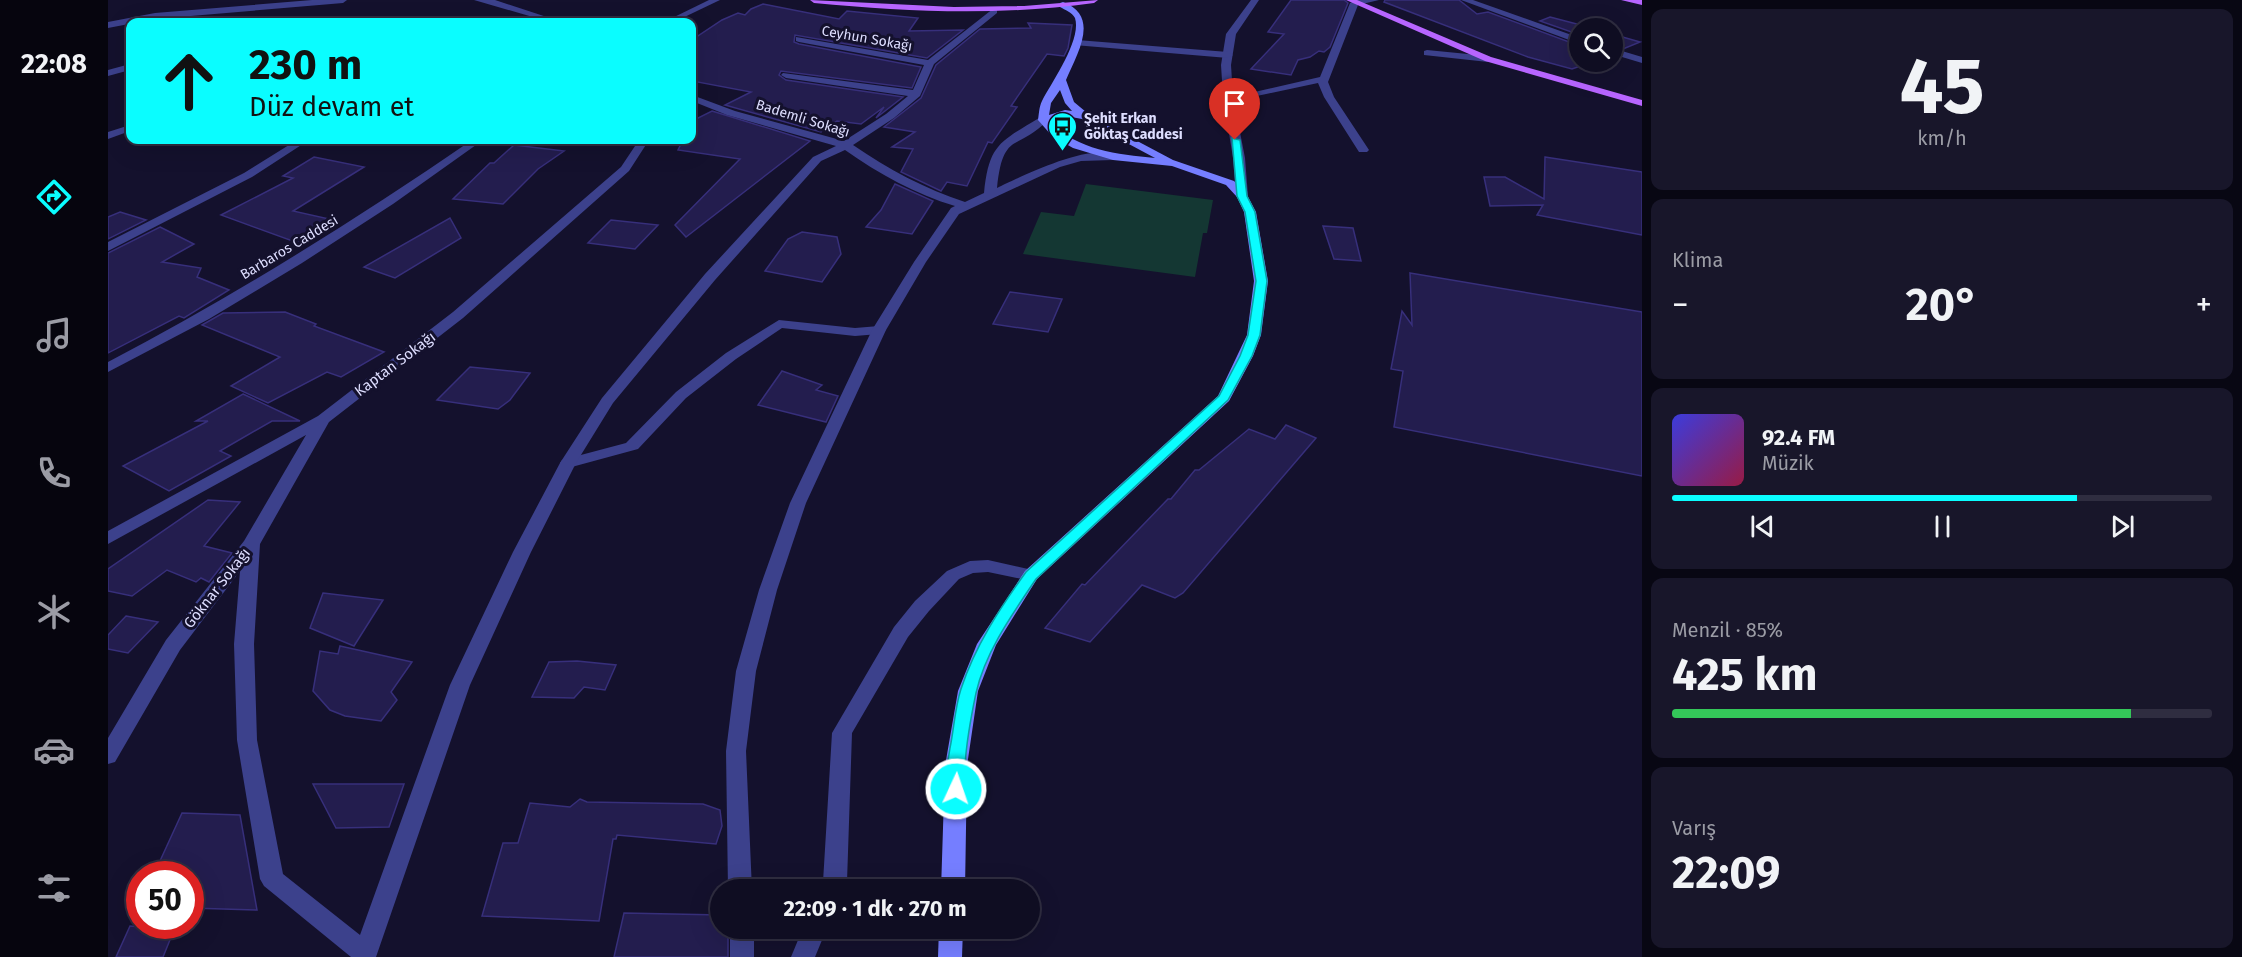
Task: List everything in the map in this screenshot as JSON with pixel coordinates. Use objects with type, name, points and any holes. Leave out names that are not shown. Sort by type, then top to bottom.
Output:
[{"type":"main road","points":[[814,0],[994,11],[1094,0]]},
{"type":"main road","points":[[1624,0],[1642,2]]},
{"type":"main road","points":[[1352,1],[1488,59],[1642,103]]},
{"type":"main road","points":[[1043,120],[1046,103],[1061,80],[1077,43],[1080,20],[1075,12],[1063,5]]},
{"type":"main road","points":[[953,879],[956,766],[968,691],[987,644],[1031,575],[1224,398],[1246,356],[1254,335],[1261,281],[1250,212],[1242,196],[1230,183],[1174,163],[1086,117],[1070,103],[1061,80]]},
{"type":"main road","points":[[1043,120],[1065,113],[1086,117]]},
{"type":"main road","points":[[1043,120],[1056,134],[1077,146],[1113,157],[1174,163]]},
{"type":"main road","points":[[1113,157],[1134,153],[1139,148],[1137,143]]},
{"type":"main road","points":[[950,957],[951,939]]},
{"type":"street","points":[[145,18],[343,0]]},
{"type":"street","points":[[478,0],[493,2],[545,18]]},
{"type":"street","points":[[677,18],[716,0]]},
{"type":"street","points":[[1242,196],[1239,159],[1226,88],[1228,55],[1232,34],[1241,17],[1255,0]]},
{"type":"street","points":[[1363,150],[1329,98],[1323,82],[1352,1],[1375,0]]},
{"type":"street","points":[[1466,0],[1569,37]]},
{"type":"street","points":[[251,544],[244,644],[247,740],[272,879],[365,956],[460,686],[522,552],[568,463],[607,401],[710,277],[817,159],[846,145],[890,116],[916,94],[930,63],[994,11]]},
{"type":"street","points":[[108,25],[126,22]]},
{"type":"street","name":"Ceyhun Sokağı","points":[[799,39],[930,63]]},
{"type":"street","points":[[1077,43],[1228,55]]},
{"type":"street","points":[[1427,53],[1488,59]]},
{"type":"street","points":[[1623,54],[1642,60]]},
{"type":"street","points":[[108,73],[126,68]]},
{"type":"street","points":[[786,75],[916,94]]},
{"type":"street","points":[[1228,101],[1324,79]]},
{"type":"street","name":"Bademli Sokağı","points":[[696,99],[731,112],[846,145],[876,166],[934,196],[966,206]]},
{"type":"street","points":[[990,193],[998,149],[1004,142],[1043,120]]},
{"type":"street","points":[[108,136],[126,129]]},
{"type":"street","points":[[108,247],[248,175],[298,144]]},
{"type":"street","name":"Barbaros Caddesi","points":[[108,368],[310,253],[400,196],[472,144]]},
{"type":"street","name":"Kaptan Sokağı","points":[[108,538],[323,418],[467,308],[626,169],[642,144]]},
{"type":"street","points":[[740,879],[736,751],[746,671],[768,590],[798,503],[879,330],[945,223],[955,211],[990,193],[1056,165],[1080,158],[1113,157]]},
{"type":"street","points":[[568,463],[632,446],[681,394],[731,356],[779,324],[855,332],[879,330]]},
{"type":"street","name":"Göknar Sokağı","points":[[108,756],[173,645],[251,544],[323,418]]},
{"type":"street","points":[[834,879],[842,733],[901,632],[922,606],[953,575],[970,567],[988,566],[1031,575]]},
{"type":"street","points":[[742,939],[742,957]]},
{"type":"street","points":[[803,957],[810,939]]},
{"type":"green space","points":[[1086,184],[1213,200],[1207,233],[1203,233],[1195,277],[1023,254],[1041,212],[1074,216]]},
{"type":"building","points":[[1291,0],[1344,0],[1348,3],[1330,47],[1324,52],[1319,51],[1310,57],[1298,60],[1291,75],[1251,69],[1284,34],[1268,32]]},
{"type":"building","points":[[1385,0],[1459,0],[1477,14],[1488,12],[1569,42],[1569,68],[1528,57],[1384,2]]},
{"type":"building","points":[[763,4],[839,19],[847,11],[918,18],[909,31],[963,30],[927,58],[795,35],[794,42],[799,44],[921,67],[912,88],[781,71],[779,75],[786,80],[903,97],[876,118],[884,107],[861,124],[837,121],[821,132],[725,105],[751,92],[696,82],[696,37],[722,20],[738,13],[745,15],[751,9]]},
{"type":"building","points":[[1550,17],[1569,22],[1569,31],[1540,21]]},
{"type":"building","points":[[1028,23],[1072,25],[1068,48],[1064,56],[1047,54],[1011,106],[1017,107],[992,143],[988,142],[967,186],[947,182],[941,191],[901,172],[913,149],[892,147],[915,132],[884,127],[921,98],[936,65],[980,29],[1031,28]]},
{"type":"building","points":[[1623,37],[1640,42],[1623,49]]},
{"type":"building","points":[[712,111],[810,141],[686,237],[675,225],[740,159],[678,150],[681,144],[696,144],[696,119]]},
{"type":"building","points":[[514,145],[564,151],[538,169],[503,204],[453,199],[490,163],[494,163]]},
{"type":"building","points":[[314,157],[364,167],[293,211],[338,221],[298,243],[221,215],[293,178],[283,176]]},
{"type":"building","points":[[1545,157],[1642,172],[1642,235],[1537,215],[1543,205],[1490,206],[1484,177],[1505,177],[1544,199]]},
{"type":"building","points":[[895,184],[933,201],[912,234],[866,227],[881,210]]},
{"type":"building","points":[[120,212],[146,220],[108,239],[108,217]]},
{"type":"building","points":[[450,218],[461,238],[395,278],[364,267]]},
{"type":"building","points":[[611,220],[658,225],[635,249],[588,243]]},
{"type":"building","points":[[1323,226],[1353,228],[1361,261],[1334,259]]},
{"type":"building","points":[[160,227],[194,244],[162,262],[201,268],[197,277],[229,290],[184,318],[179,316],[108,353],[108,253]]},
{"type":"building","points":[[802,232],[837,237],[841,254],[822,282],[765,271],[788,239]]},
{"type":"building","points":[[1410,273],[1642,312],[1642,476],[1394,427],[1403,371],[1391,369],[1402,311],[1412,325]]},
{"type":"building","points":[[1010,292],[1062,299],[1048,332],[993,324]]},
{"type":"building","points":[[285,312],[316,324],[314,326],[384,352],[341,377],[327,372],[268,403],[231,386],[280,357],[202,325],[223,313]]},
{"type":"building","points":[[470,367],[530,373],[510,400],[498,409],[437,400]]},
{"type":"building","points":[[782,371],[822,385],[816,390],[838,396],[826,422],[758,405]]},
{"type":"building","points":[[243,394],[300,421],[272,421],[220,451],[231,456],[169,491],[123,466],[208,421],[196,421]]},
{"type":"building","points":[[1286,425],[1316,438],[1183,593],[1175,598],[1142,585],[1090,642],[1045,628],[1082,584],[1085,585],[1168,499],[1171,499],[1195,470],[1199,470],[1249,429],[1275,439]]},
{"type":"building","points":[[208,500],[240,502],[204,546],[232,553],[209,582],[201,578],[196,582],[167,570],[132,596],[108,591],[108,569]]},
{"type":"building","points":[[323,593],[383,600],[354,646],[310,628]]},
{"type":"building","points":[[126,616],[158,622],[128,653],[108,649],[108,635]]},
{"type":"building","points":[[340,646],[412,662],[391,692],[397,700],[381,721],[345,716],[330,710],[313,691],[320,651],[338,654]]},
{"type":"building","points":[[577,661],[616,665],[605,690],[584,687],[574,698],[532,697],[549,662]]},
{"type":"building","points":[[313,784],[404,784],[389,827],[336,828]]},
{"type":"building","points":[[580,799],[587,802],[703,804],[720,810],[722,826],[716,844],[617,835],[616,839],[613,839],[599,921],[482,916],[503,843],[518,843],[530,803],[570,807]]},
{"type":"building","points":[[182,813],[240,815],[257,910],[204,908],[204,861],[160,861]]},
{"type":"building","points":[[624,913],[710,915],[710,939],[728,939],[728,957],[614,957]]},
{"type":"building","points":[[126,935],[126,939],[170,939],[163,957],[116,957]]},
{"type":"place","name":"Şehit Erkan Göktaş Caddesi","points":[[1063,152]]},
{"type":"route","points":[[956,789],[956,766],[968,691],[987,644],[1031,575],[1224,398],[1246,356],[1254,335],[1261,281],[1250,212],[1242,196],[1235,140]]}]
